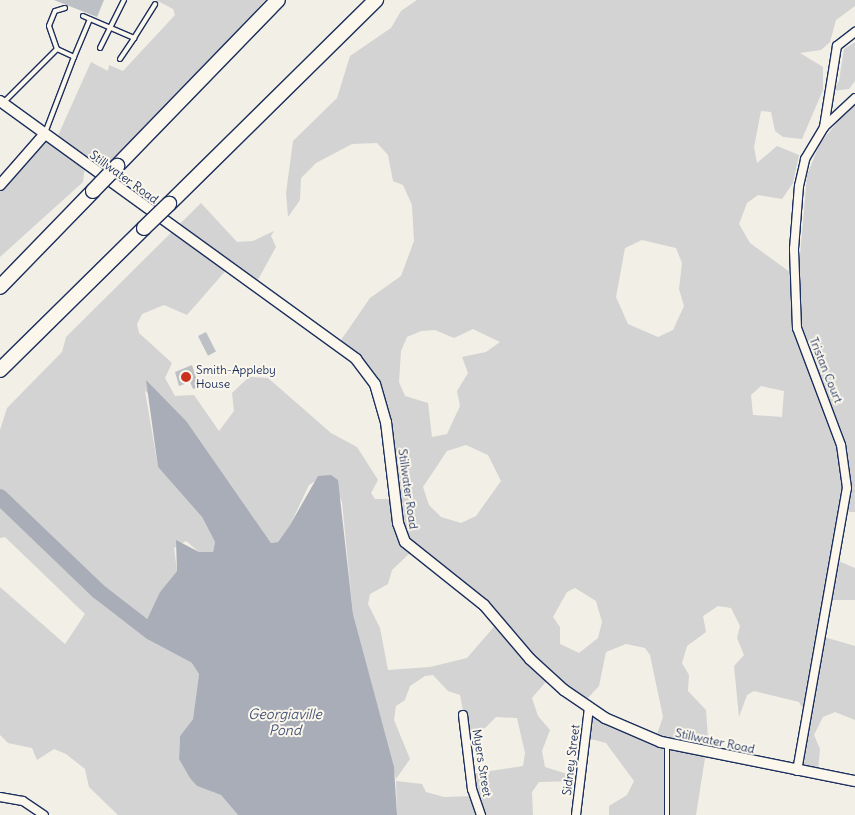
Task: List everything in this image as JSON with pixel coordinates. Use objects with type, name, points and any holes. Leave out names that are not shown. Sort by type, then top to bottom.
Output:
[{"type":"highway","points":[[200,81],[266,0]]},
{"type":"highway","points":[[0,287],[278,0]]},
{"type":"highway","points":[[0,370],[376,0]]},
{"type":"street","name":"Tristan Court","points":[[824,127],[837,46],[855,32]]},
{"type":"street","name":"Tristan Court","points":[[797,771],[847,488],[842,444],[797,328],[794,288],[798,186],[806,159],[824,127],[855,98]]},
{"type":"street","name":"Stillwater Road","points":[[2,102],[44,135],[356,359],[375,384],[386,422],[398,523],[405,542],[484,605],[542,671],[589,708],[667,744],[855,781]]},
{"type":"street","points":[[0,185],[44,135]]},
{"type":"street","name":"Sidney Street","points":[[576,815],[589,708]]},
{"type":"street","name":"Myers Street","points":[[463,715],[472,789],[481,815]]},
{"type":"street","points":[[0,797],[23,800],[44,815]]},
{"type":"lane","points":[[100,48],[112,28],[124,0]]},
{"type":"lane","points":[[120,59],[155,4]]},
{"type":"lane","points":[[64,8],[60,6],[49,19],[57,49],[74,57]]},
{"type":"lane","points":[[83,16],[134,38]]},
{"type":"lane","points":[[44,135],[90,19]]},
{"type":"lane","points":[[2,102],[57,49]]},
{"type":"lane","points":[[666,815],[667,744]]},
{"type":"shaded area","points":[[156,0],[265,0],[106,176],[85,166],[83,182],[0,257],[0,188],[47,141],[56,140],[91,62],[108,71],[109,65],[123,71],[175,15],[173,9]]},
{"type":"shaded area","points":[[417,0],[855,0],[855,6],[836,20],[830,42],[821,50],[800,53],[823,67],[823,90],[802,139],[783,137],[775,131],[771,112],[761,111],[754,147],[757,163],[777,146],[799,155],[793,183],[782,199],[758,195],[747,203],[739,224],[750,243],[798,278],[807,175],[820,143],[855,101],[855,512],[845,512],[836,560],[855,568],[855,600],[833,600],[824,637],[855,646],[855,720],[835,712],[823,717],[814,735],[820,749],[818,771],[802,770],[806,749],[798,733],[804,711],[799,702],[754,691],[747,695],[739,717],[734,666],[744,655],[737,638],[740,626],[731,608],[718,606],[703,616],[706,632],[687,646],[682,663],[689,675],[688,691],[706,710],[708,739],[696,815],[609,815],[609,806],[627,795],[634,781],[606,743],[587,738],[589,710],[656,737],[663,717],[650,655],[645,648],[626,644],[606,652],[599,686],[586,700],[549,678],[532,698],[538,716],[550,730],[542,751],[545,767],[577,777],[577,781],[539,782],[532,792],[533,815],[397,815],[396,781],[422,784],[426,792],[444,797],[474,796],[471,774],[523,766],[525,753],[517,718],[496,717],[485,728],[467,732],[460,695],[448,691],[433,675],[425,676],[410,686],[405,700],[396,706],[394,720],[410,759],[396,779],[353,614],[342,502],[337,490],[317,480],[309,485],[290,525],[278,542],[271,543],[187,422],[145,391],[158,467],[202,517],[215,542],[213,552],[199,552],[186,541],[174,548],[177,571],[160,592],[169,641],[182,648],[199,674],[193,719],[180,736],[179,759],[197,786],[221,795],[238,815],[118,815],[89,787],[85,769],[66,754],[54,749],[37,760],[32,748],[8,743],[0,735],[0,587],[65,644],[85,614],[5,537],[0,538],[0,430],[7,408],[62,352],[66,337],[201,203],[237,242],[253,241],[274,231],[271,236],[276,247],[255,285],[228,268],[187,315],[164,305],[142,314],[137,324],[139,333],[172,363],[165,378],[175,396],[194,395],[219,431],[234,411],[232,393],[249,377],[268,378],[331,433],[357,447],[378,480],[371,493],[375,499],[393,499],[374,390],[339,343],[370,298],[401,276],[414,241],[412,205],[403,185],[393,181],[388,155],[377,143],[352,144],[316,163],[301,178],[300,200],[288,217],[286,193],[293,141],[337,98],[350,56],[391,28],[401,11]],"holes":[[[642,240],[676,248],[682,263],[679,289],[684,306],[673,330],[658,337],[628,324],[616,297],[625,248]],[[473,329],[500,342],[486,352],[462,357],[468,373],[457,391],[460,406],[447,434],[432,437],[428,403],[405,396],[399,382],[401,351],[407,337],[421,331],[435,330],[454,338]],[[761,386],[784,391],[782,417],[753,415],[751,395]],[[466,445],[488,455],[501,481],[476,516],[461,523],[441,517],[429,505],[423,487],[447,451]],[[411,552],[499,621],[467,658],[430,667],[388,670],[380,628],[368,604],[370,594],[388,584],[392,570]],[[575,588],[596,601],[602,622],[598,638],[579,653],[560,644],[560,627],[553,617],[567,592]]]},
{"type":"shaded area","points":[[855,42],[855,81],[849,89],[832,91],[839,81],[844,49]]},
{"type":"water","name":"Georgiaville Pond","points":[[146,380],[187,422],[271,543],[278,542],[290,525],[318,476],[331,475],[338,480],[353,614],[394,767],[397,815],[238,815],[221,795],[197,786],[179,759],[180,736],[193,719],[199,674],[182,648],[148,633],[146,622],[160,592],[177,571],[176,540],[199,552],[213,552],[215,542],[202,517],[158,467]]},
{"type":"building","points":[[54,0],[104,0],[97,17]]},
{"type":"building","points":[[206,332],[216,352],[208,356],[198,336]]},
{"type":"building","name":"Smith-Appleby House","points":[[192,365],[199,387],[193,389],[190,382],[179,386],[175,372]]},
{"type":"waterway","points":[[0,497],[98,591],[151,632],[202,659]]},
{"type":"place","name":"Smith-Appleby House","points":[[186,377]]}]
